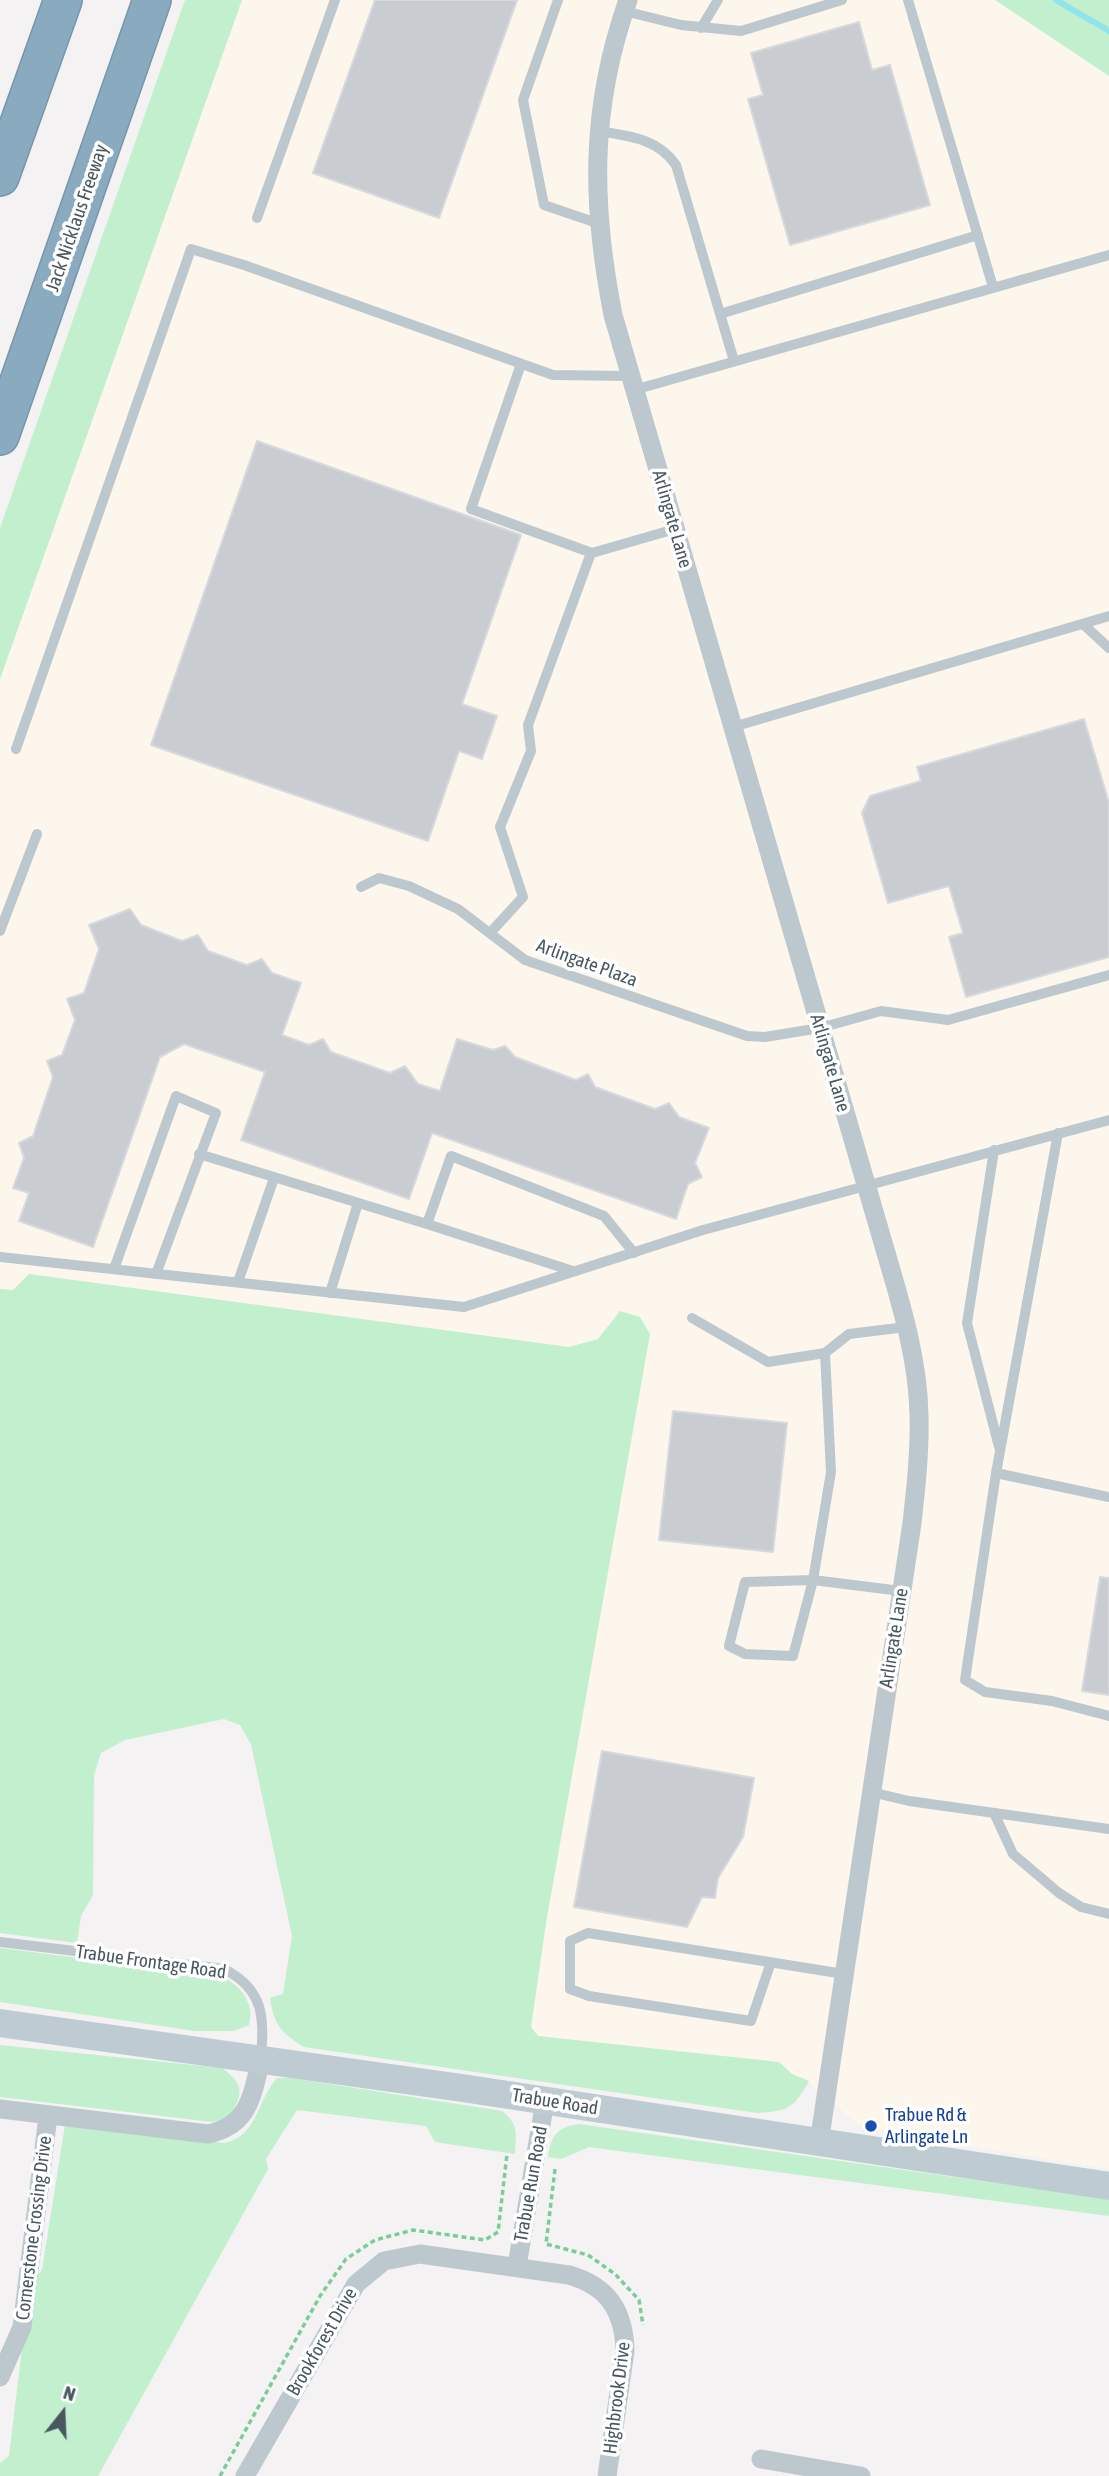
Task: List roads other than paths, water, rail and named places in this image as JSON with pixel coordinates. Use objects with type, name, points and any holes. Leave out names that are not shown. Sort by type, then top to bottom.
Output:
[{"type":"highway","points":[[0,177],[63,0]]},
{"type":"highway","name":"Jack Nicklaus Freeway","points":[[0,436],[152,0]]},
{"type":"main road","name":"Trabue Road","points":[[0,2023],[261,2059],[1109,2186]]},
{"type":"street","name":"Arlingate Lane","points":[[626,5],[605,83],[597,131],[597,223],[613,315],[867,1186],[906,1327],[919,1413],[918,1468],[819,2143]]},
{"type":"street","name":"Trabue Frontage Road","points":[[0,2109],[194,2134],[219,2132],[231,2127],[251,2101],[261,2059]]},
{"type":"street","name":"Trabue Run Road","points":[[517,2266],[545,2101]]},
{"type":"street","name":"Cornerstone Crossing Drive","points":[[0,2376],[22,2327],[48,2116]]},
{"type":"street","name":"Brookforest Drive","points":[[245,2476],[345,2299],[369,2272],[384,2262],[420,2253],[517,2266]]},
{"type":"street","name":"Highbrook Drive","points":[[517,2266],[586,2280],[614,2302],[621,2317],[625,2351],[607,2476]]},
{"type":"street","points":[[761,2459],[861,2476]]},
{"type":"lane","points":[[257,218],[335,0]]},
{"type":"lane","points":[[558,0],[523,100],[544,205],[597,223]]},
{"type":"lane","points":[[701,28],[718,0]]},
{"type":"lane","points":[[626,5],[701,28],[741,31],[842,0]]},
{"type":"lane","points":[[908,0],[993,288]]},
{"type":"lane","points":[[597,131],[645,139],[661,149],[676,165],[734,361]]},
{"type":"lane","points":[[720,314],[978,234]]},
{"type":"lane","points":[[16,749],[191,249],[244,265],[553,375],[632,383],[734,361],[1109,255]]},
{"type":"lane","points":[[522,364],[471,509],[592,553],[676,529]]},
{"type":"lane","points":[[489,933],[523,897],[500,827],[530,751],[528,725],[592,553]]},
{"type":"lane","points":[[733,727],[1109,616]]},
{"type":"lane","points":[[1083,624],[1109,648]]},
{"type":"lane","points":[[0,931],[37,834]]},
{"type":"lane","name":"Arlingate Plaza","points":[[362,887],[379,878],[410,886],[458,909],[525,960],[723,1029],[765,1037],[820,1028],[881,1012],[948,1020],[963,1018],[1109,975]]},
{"type":"lane","points":[[114,1269],[177,1096],[216,1113],[156,1274]]},
{"type":"lane","points":[[0,1257],[464,1307],[703,1230],[1109,1120]]},
{"type":"lane","points":[[1058,1133],[996,1473],[965,1680],[985,1692],[1052,1701],[1109,1716]]},
{"type":"lane","points":[[993,1150],[967,1323],[1000,1450]]},
{"type":"lane","points":[[199,1154],[574,1272]]},
{"type":"lane","points":[[427,1224],[451,1156],[604,1216],[634,1253]]},
{"type":"lane","points":[[238,1282],[274,1178]]},
{"type":"lane","points":[[330,1293],[358,1203]]},
{"type":"lane","points":[[692,1318],[768,1362],[825,1353],[849,1334],[906,1327]]},
{"type":"lane","points":[[825,1353],[831,1472],[813,1580],[793,1657],[746,1654],[729,1646],[745,1582],[813,1580],[901,1591]]},
{"type":"lane","points":[[996,1473],[1109,1497]]},
{"type":"lane","points":[[871,1792],[1109,1829]]},
{"type":"lane","points":[[994,1813],[1013,1854],[1070,1900],[1082,1907],[1109,1914]]},
{"type":"lane","points":[[771,1962],[751,2021],[589,1996],[570,1989],[570,1941],[588,1933],[771,1962],[844,1974]]},
{"type":"lane","name":"Trabue Frontage Road","points":[[0,1942],[224,1969],[240,1978],[258,2001],[263,2029],[261,2059]]},
{"type":"waterway","points":[[1056,0],[1109,31]]},
{"type":"place","name":"Trabue Rd & Arlingate Ln","points":[[871,2126]]}]
